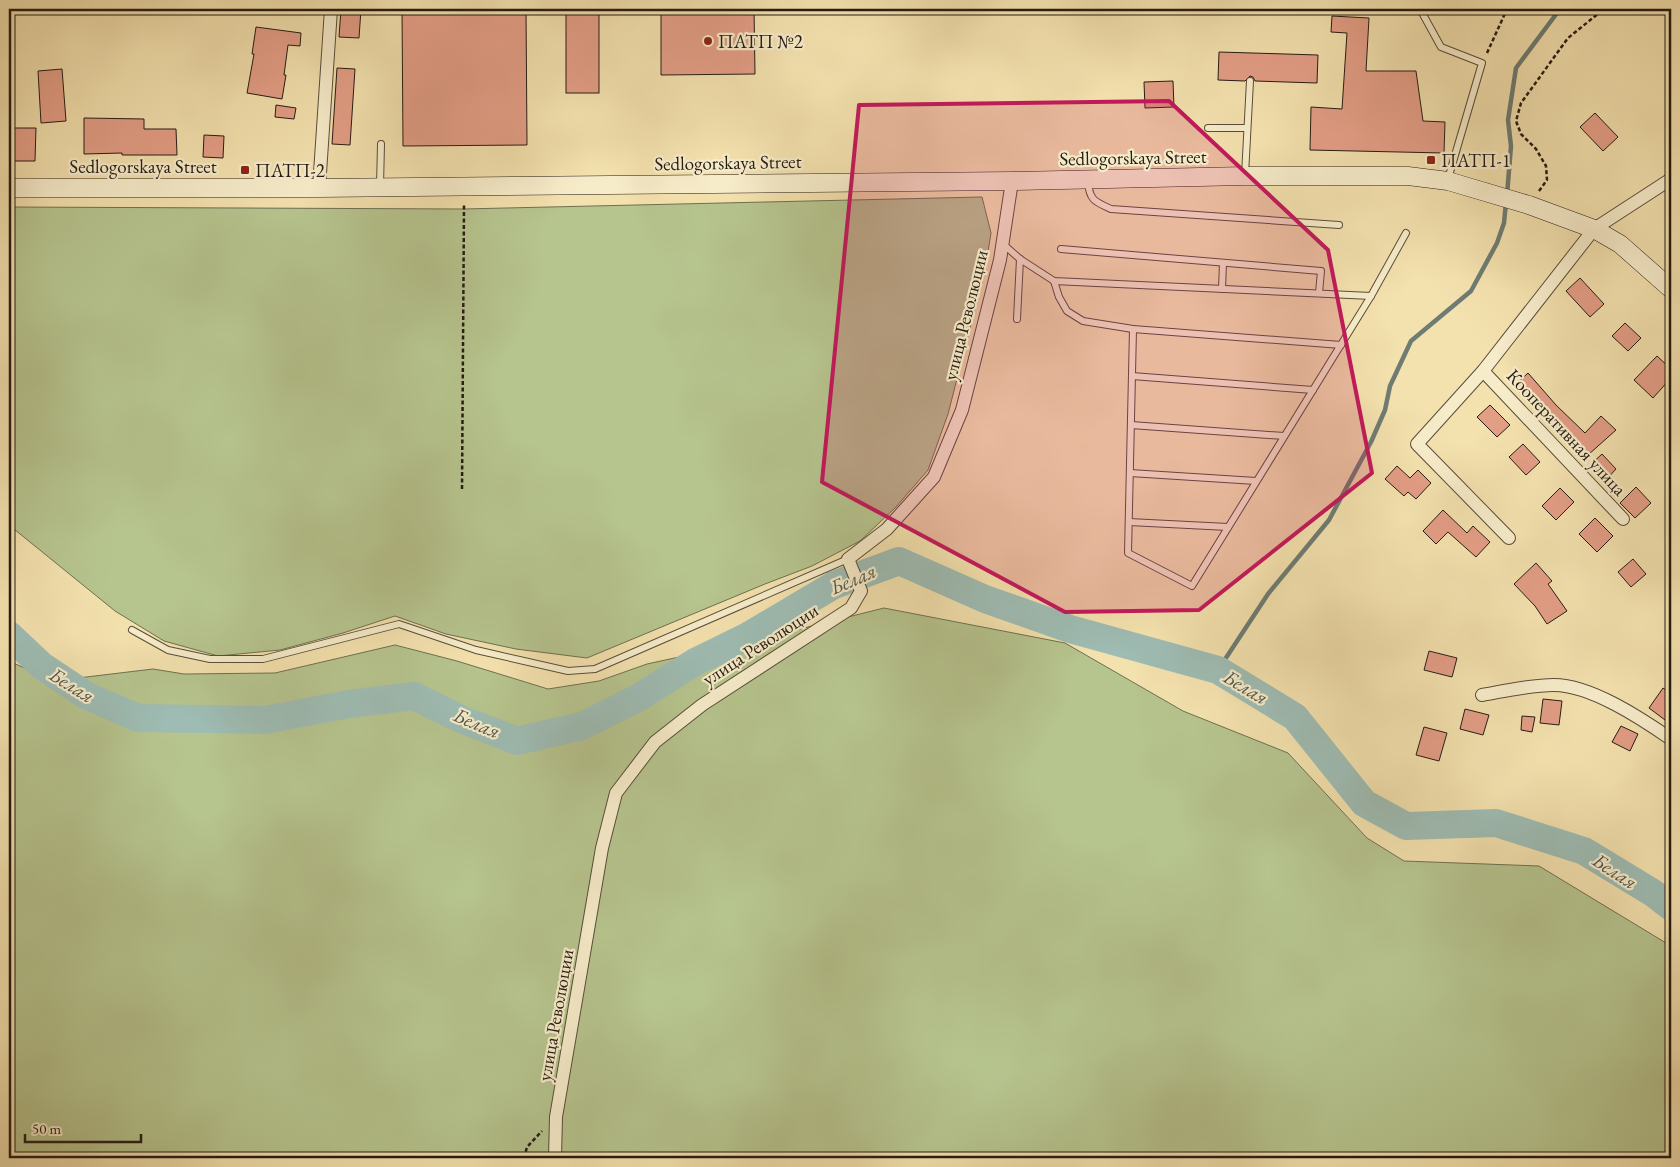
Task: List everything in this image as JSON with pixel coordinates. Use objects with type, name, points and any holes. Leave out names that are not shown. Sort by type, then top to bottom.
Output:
[{"type":"street","points":[[319,188],[332,9]]},
{"type":"street","name":"Sedlogorskaya Street","points":[[9,188],[319,188],[1012,181],[1245,176],[1408,176],[1448,181],[1529,205],[1594,229],[1620,244],[1671,289]]},
{"type":"street","name":"Кооперативная улица","points":[[1509,538],[1418,444],[1483,371],[1594,229],[1671,179]]},
{"type":"street","name":"улица Революции","points":[[555,1158],[556,1117],[602,848],[616,793],[655,742],[702,705],[851,608],[861,591],[848,559],[887,529],[934,477],[962,410],[1000,260],[1012,181]]},
{"type":"street","name":"Кооперативная улица","points":[[1483,371],[1623,519]]},
{"type":"street","points":[[1482,695],[1555,685],[1579,689],[1604,699],[1671,739]]},
{"type":"lane","points":[[1420,9],[1441,47],[1482,63],[1448,181]]},
{"type":"lane","points":[[1245,176],[1250,81]]},
{"type":"lane","points":[[1208,128],[1247,128]]},
{"type":"lane","points":[[380,187],[381,144]]},
{"type":"lane","points":[[1088,179],[1089,193],[1096,202],[1112,209],[1338,225]]},
{"type":"lane","points":[[1133,329],[1128,553],[1192,586],[1371,296],[1406,233]]},
{"type":"lane","points":[[1002,243],[1020,259],[1054,281],[1371,296]]},
{"type":"lane","points":[[1061,250],[1321,271],[1320,293]]},
{"type":"lane","points":[[1017,319],[1020,259]]},
{"type":"lane","points":[[1222,289],[1223,263]]},
{"type":"lane","points":[[1054,281],[1059,297],[1067,311],[1083,321],[1133,329],[1341,345]]},
{"type":"lane","points":[[1132,376],[1312,390]]},
{"type":"lane","points":[[1131,425],[1284,436]]},
{"type":"lane","points":[[1130,473],[1256,481]]},
{"type":"lane","points":[[1129,522],[1228,527]]},
{"type":"lane","points":[[132,630],[168,650],[210,659],[263,659],[399,624],[476,650],[568,670],[595,669],[848,559]]},
{"type":"path","points":[[1482,63],[1507,9]]},
{"type":"path","points":[[1529,205],[1547,180],[1546,166],[1536,149],[1521,134],[1518,128],[1516,121],[1521,103],[1568,38],[1604,9]]},
{"type":"path","points":[[462,490],[464,205]]},
{"type":"path","points":[[524,1158],[526,1147],[556,1117]]},
{"type":"highlighted area","points":[[1169,101],[1328,250],[1372,473],[1199,610],[1065,612],[822,482],[859,105]]},
{"type":"green space","points":[[982,197],[991,233],[985,270],[948,414],[928,470],[896,507],[860,541],[812,566],[587,658],[516,649],[446,634],[395,616],[343,633],[280,650],[218,656],[164,641],[115,611],[9,525],[9,207],[463,209]]},
{"type":"green space","points":[[884,608],[1065,643],[1183,711],[1288,753],[1367,838],[1404,861],[1539,866],[1671,946],[1671,1158],[9,1158],[9,661],[53,681],[153,669],[184,674],[275,673],[395,645],[457,661],[548,689],[599,681],[647,664],[752,641]]},
{"type":"building","points":[[341,9],[361,9],[359,38],[339,37]]},
{"type":"building","points":[[402,9],[526,9],[527,145],[403,146]]},
{"type":"building","points":[[566,9],[599,9],[599,93],[566,93]]},
{"type":"building","name":"ПАТП №2","points":[[661,9],[754,9],[755,74],[661,75]]},
{"type":"building","points":[[1332,16],[1369,18],[1366,71],[1416,71],[1423,121],[1445,122],[1444,153],[1310,150],[1311,107],[1342,109],[1347,33],[1331,32]]},
{"type":"building","points":[[256,27],[301,33],[300,46],[288,45],[282,99],[247,93],[254,54],[252,54]]},
{"type":"building","points":[[1219,52],[1318,55],[1317,83],[1255,81],[1250,76],[1245,81],[1218,80]]},
{"type":"building","points":[[337,68],[355,69],[350,145],[332,144]]},
{"type":"building","points":[[62,69],[66,121],[41,123],[38,71]]},
{"type":"building","points":[[1173,81],[1174,107],[1145,108],[1144,82]]},
{"type":"building","points":[[276,105],[296,108],[294,119],[275,117]]},
{"type":"building","points":[[1595,113],[1618,137],[1603,151],[1580,127]]},
{"type":"building","points":[[84,118],[144,119],[144,129],[176,129],[177,155],[84,154]]},
{"type":"building","points":[[12,128],[36,128],[35,161],[12,161]]},
{"type":"building","points":[[204,135],[224,136],[223,158],[203,157]]},
{"type":"building","points":[[1580,278],[1604,304],[1590,317],[1566,291]]},
{"type":"building","points":[[1625,323],[1641,338],[1628,351],[1612,336]]},
{"type":"building","points":[[1657,356],[1671,369],[1671,378],[1653,398],[1634,380]]},
{"type":"building","points":[[1528,373],[1556,405],[1585,433],[1601,416],[1616,430],[1588,455],[1568,434],[1563,438],[1514,386]]},
{"type":"building","points":[[1490,405],[1510,425],[1497,437],[1477,417]]},
{"type":"building","points":[[1523,444],[1540,462],[1526,475],[1509,457]]},
{"type":"building","points":[[1602,454],[1616,469],[1605,481],[1590,465]]},
{"type":"building","points":[[1397,466],[1410,478],[1418,470],[1431,483],[1416,499],[1408,492],[1404,496],[1385,479]]},
{"type":"building","points":[[1636,487],[1651,503],[1635,518],[1620,503]]},
{"type":"building","points":[[1560,488],[1574,502],[1556,520],[1542,506]]},
{"type":"building","points":[[1443,510],[1467,533],[1473,526],[1490,542],[1476,557],[1448,532],[1436,544],[1423,531]]},
{"type":"building","points":[[1595,518],[1613,536],[1597,552],[1579,534]]},
{"type":"building","points":[[1633,559],[1646,574],[1631,587],[1618,572]]},
{"type":"building","points":[[1536,563],[1552,581],[1548,584],[1567,611],[1547,624],[1535,606],[1514,584]]},
{"type":"building","points":[[1429,651],[1457,658],[1452,677],[1424,670]]},
{"type":"building","points":[[1663,688],[1671,694],[1671,712],[1665,720],[1649,708]]},
{"type":"building","points":[[1543,699],[1562,701],[1559,725],[1540,723]]},
{"type":"building","points":[[1465,709],[1489,715],[1483,735],[1460,729]]},
{"type":"building","points":[[1522,716],[1535,717],[1532,732],[1521,730]]},
{"type":"building","points":[[1621,726],[1638,734],[1630,751],[1612,742]]},
{"type":"building","points":[[1424,727],[1447,733],[1439,761],[1416,755]]},
{"type":"waterway","points":[[1507,195],[1511,146],[1508,120],[1516,68],[1560,9]]},
{"type":"waterway","points":[[1218,670],[1268,594],[1329,520],[1371,442],[1385,410],[1390,386],[1411,341],[1471,291],[1497,243],[1504,223],[1506,202]]},
{"type":"waterway","name":"Белая","points":[[9,635],[42,666],[87,696],[138,718],[265,720],[349,704],[414,696],[463,720],[517,741],[582,726],[636,699],[695,662],[748,636],[834,585],[899,561],[985,599],[1070,629],[1218,670],[1295,717],[1364,803],[1406,826],[1496,823],[1584,851],[1653,893],[1671,907]]},
{"type":"place","name":"ПАТП №2","points":[[708,41]]},
{"type":"place","name":"ПАТП-1","points":[[1431,160]]},
{"type":"place","name":"ПАТП-2","points":[[245,170]]}]
